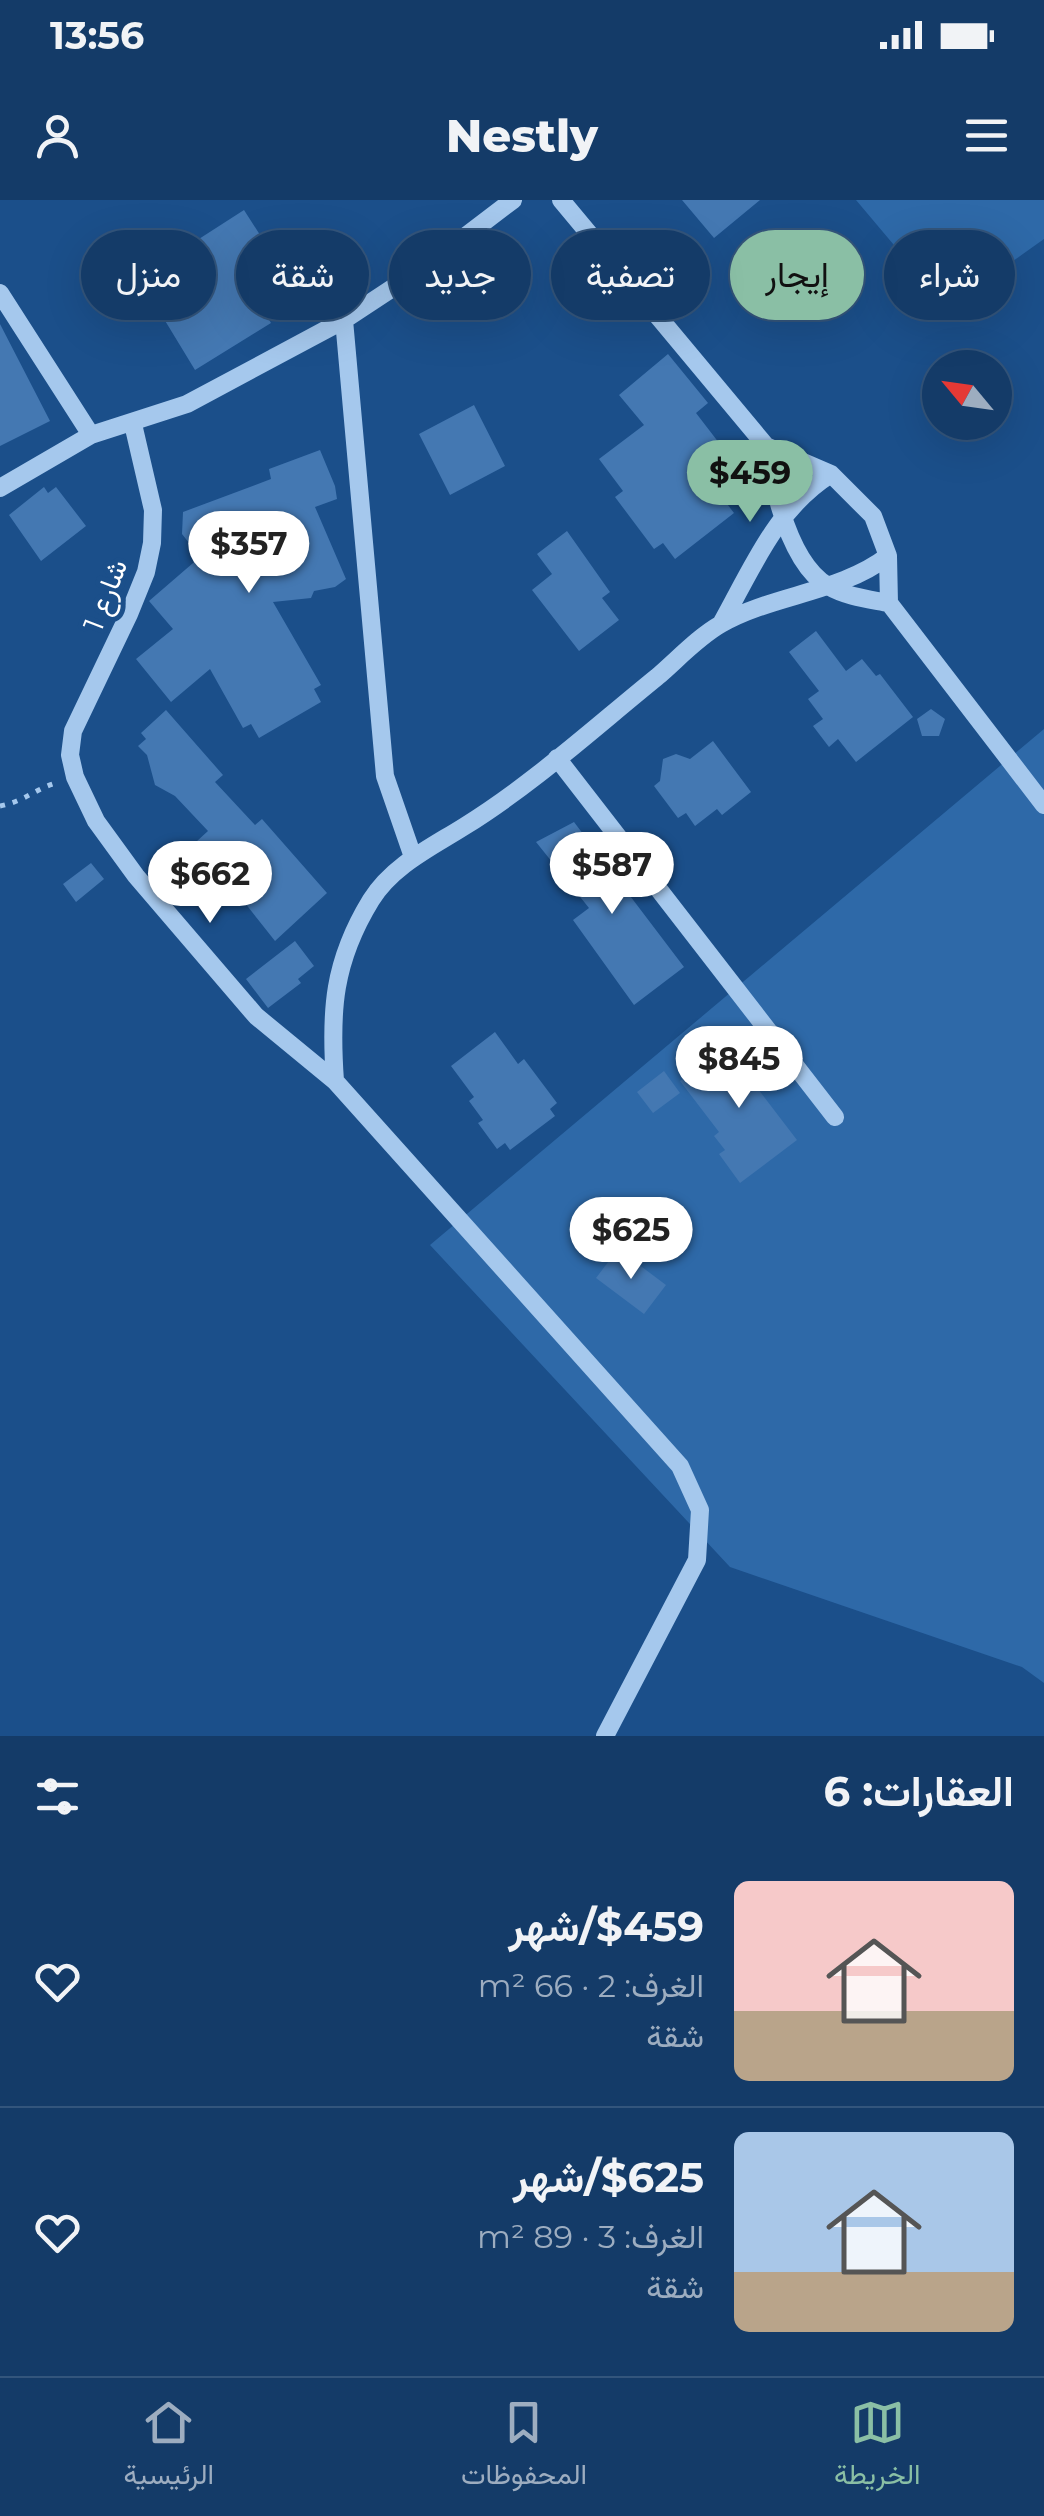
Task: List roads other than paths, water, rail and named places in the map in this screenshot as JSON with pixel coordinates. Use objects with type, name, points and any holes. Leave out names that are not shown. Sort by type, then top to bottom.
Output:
[{"type":"street","points":[[369,304],[513,200]]},
{"type":"street","points":[[561,200],[766,446],[831,474],[872,516],[888,556],[889,603],[1044,805]]},
{"type":"street","points":[[0,294],[91,436]]},
{"type":"street","points":[[0,488],[91,436],[186,404],[344,320],[385,776],[412,857]]},
{"type":"street","name":"شارع 1","points":[[133,424],[153,510],[152,543],[146,572],[129,614],[73,732],[70,756],[75,777],[96,822],[220,975],[256,1016],[335,1082]]},
{"type":"street","points":[[766,446],[781,518],[824,584],[853,597],[889,603]]},
{"type":"street","points":[[721,624],[781,518],[809,488],[831,474]]},
{"type":"street","points":[[605,1736],[697,1560],[700,1510],[680,1466],[335,1082],[331,1028],[334,985],[349,941],[373,896],[412,857],[516,792],[721,624],[824,584],[868,572],[888,556]]},
{"type":"street","points":[[557,758],[836,1117]]}]
